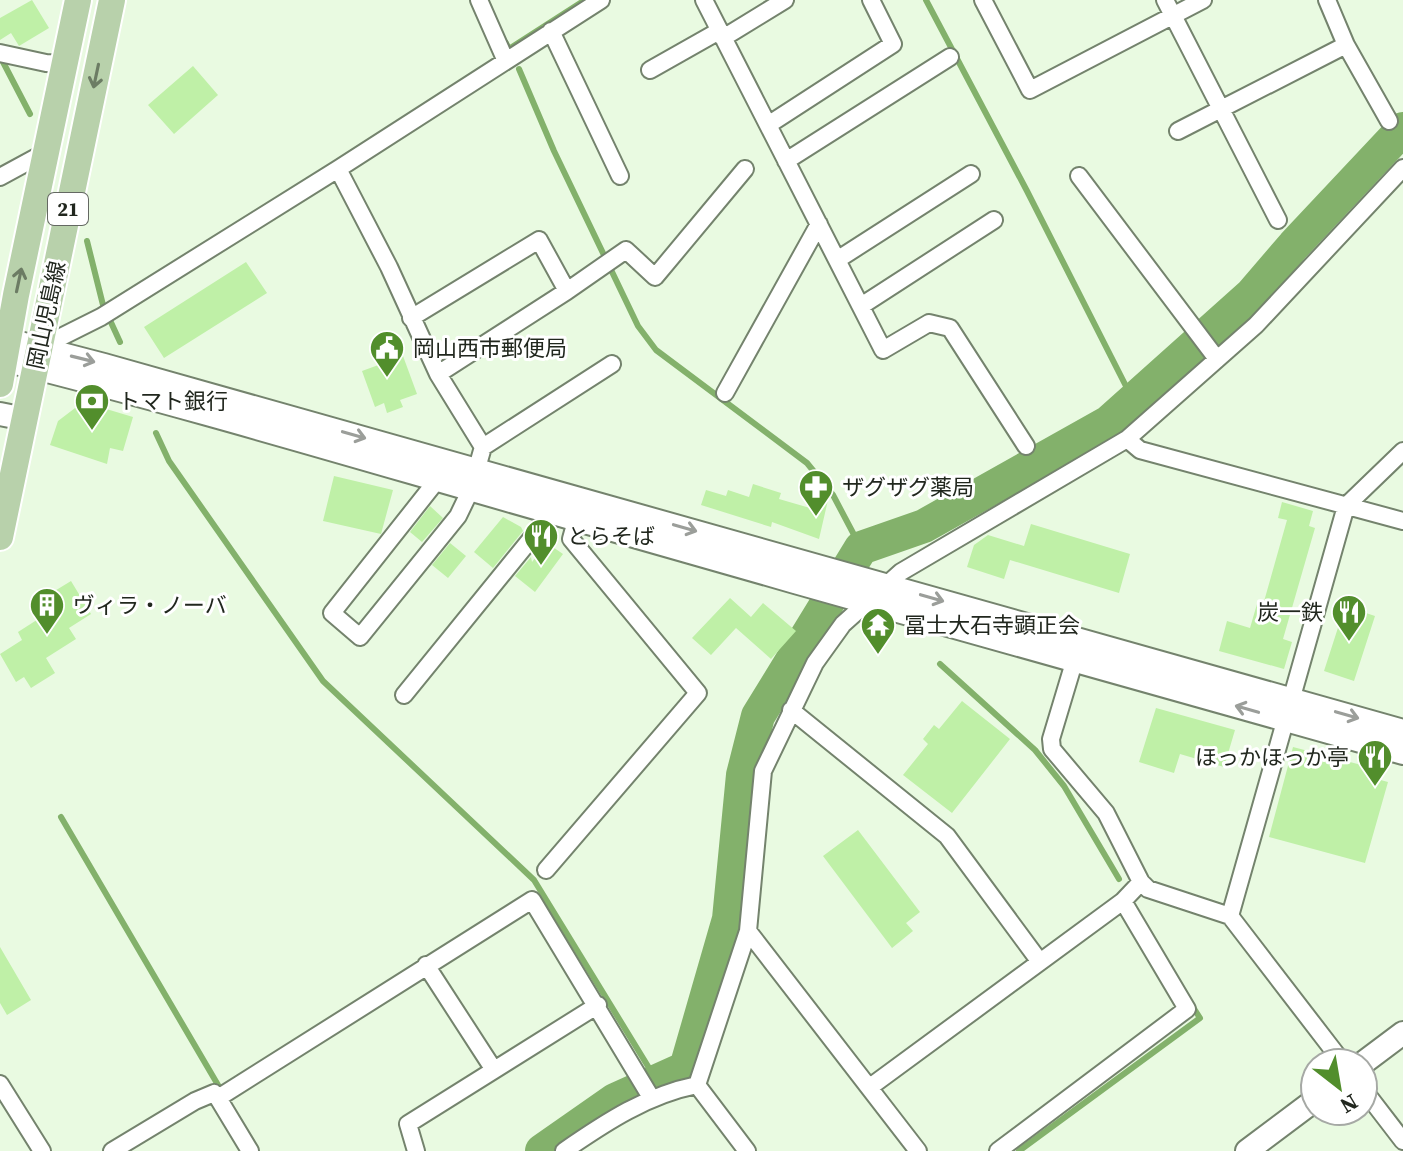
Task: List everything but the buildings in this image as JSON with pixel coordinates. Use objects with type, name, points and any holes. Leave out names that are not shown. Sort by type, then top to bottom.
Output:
[{"type":"main road","name":"岡山児島線","points":[[4,361],[78,0]]},
{"type":"main road","name":"岡山児島線","points":[[0,537],[12,416],[37,358],[112,0]]},
{"type":"street","points":[[479,0],[505,59]]},
{"type":"street","points":[[37,358],[601,0]]},
{"type":"street","points":[[704,0],[883,350],[929,323],[950,328],[1026,446]]},
{"type":"street","points":[[650,70],[785,0]]},
{"type":"street","points":[[768,125],[893,44],[871,0]]},
{"type":"street","points":[[984,0],[1030,90],[1203,0]]},
{"type":"street","points":[[1165,0],[1278,220]]},
{"type":"street","points":[[1327,0],[1346,45],[1389,121]]},
{"type":"street","points":[[551,31],[620,176]]},
{"type":"street","points":[[1178,131],[1346,45]]},
{"type":"street","points":[[0,53],[64,64]]},
{"type":"street","points":[[786,161],[950,57]]},
{"type":"street","points":[[0,177],[46,152]]},
{"type":"street","points":[[697,1085],[748,931],[763,771],[815,663],[843,624],[901,572],[1127,439],[1213,355],[1256,325],[1403,168]]},
{"type":"street","points":[[338,169],[389,267],[438,374],[483,447]]},
{"type":"street","points":[[438,374],[626,250],[655,277],[745,169]]},
{"type":"street","points":[[837,260],[971,174]]},
{"type":"street","points":[[1079,176],[1213,355]]},
{"type":"street","points":[[861,306],[994,220]]},
{"type":"street","points":[[725,393],[819,224]]},
{"type":"street","points":[[411,318],[539,240],[567,291]]},
{"type":"street","points":[[37,358],[98,382],[438,479],[474,479],[552,513],[579,510],[857,576],[1288,710],[1403,753]]},
{"type":"street","points":[[4,361],[37,358],[474,479],[812,586],[1075,659],[1288,710],[1403,731]]},
{"type":"street","points":[[438,479],[332,613],[360,637],[458,516],[474,479],[483,447],[612,364]]},
{"type":"street","points":[[1127,439],[1140,450],[1403,521]]},
{"type":"street","points":[[1230,916],[1346,506],[1403,451]]},
{"type":"street","points":[[546,870],[698,693],[571,539],[579,510]]},
{"type":"street","points":[[404,695],[552,513]]},
{"type":"street","points":[[1075,659],[1051,739],[1052,749],[1106,813],[1141,882],[1148,889],[1230,916],[1331,1047]]},
{"type":"street","points":[[791,710],[947,836],[1040,962]]},
{"type":"street","points":[[870,1087],[1123,901],[1141,882]]},
{"type":"street","points":[[218,1098],[532,900],[648,1092]]},
{"type":"street","points":[[998,1151],[1187,1009],[1123,901]]},
{"type":"street","points":[[748,931],[918,1151]]},
{"type":"street","points":[[426,965],[494,1070]]},
{"type":"street","points":[[416,1151],[408,1124],[598,1005]]},
{"type":"street","points":[[1379,1051],[1403,1033]]},
{"type":"street","points":[[0,1084],[42,1151]]},
{"type":"street","points":[[564,1151],[648,1092],[697,1085]]},
{"type":"street","points":[[697,1085],[747,1151]]},
{"type":"street","points":[[112,1151],[195,1101],[214,1093],[250,1151]]},
{"type":"street","points":[[1379,1110],[1403,1141]]},
{"type":"street","points":[[1247,1151],[1299,1112]]},
{"type":"waterway","points":[[506,43],[509,49],[585,0]]},
{"type":"waterway","points":[[926,0],[1133,400]]},
{"type":"waterway","points":[[3,62],[30,114]]},
{"type":"waterway","points":[[519,69],[554,151],[638,326],[656,350],[807,463],[833,495],[861,548]]},
{"type":"waterway","points":[[542,1151],[615,1100],[686,1068],[729,919],[743,775],[758,716],[861,548],[924,526],[1109,422],[1251,295],[1403,129]]},
{"type":"waterway","points":[[87,241],[103,305],[120,342]]},
{"type":"waterway","points":[[156,433],[169,461],[323,681],[534,880],[657,1081]]},
{"type":"waterway","points":[[940,664],[1035,750],[1064,786],[1119,879]]},
{"type":"waterway","points":[[61,817],[218,1085]]},
{"type":"waterway","points":[[1019,1151],[1200,1018],[1191,1004]]},
{"type":"place","name":"岡山西市郵便局","points":[[387,379]]},
{"type":"place","name":"トマト銀行","points":[[92,432]]},
{"type":"place","name":"ザグザグ薬局","points":[[816,518]]},
{"type":"place","name":"とらそば","points":[[541,567]]},
{"type":"place","name":"ヴィラ・ノーバ","points":[[47,636]]},
{"type":"place","name":"炭一鉄","points":[[1349,643]]},
{"type":"place","name":"冨士大石寺顕正会","points":[[878,656]]},
{"type":"place","name":"ほっかほっか亭","points":[[1375,788]]}]
